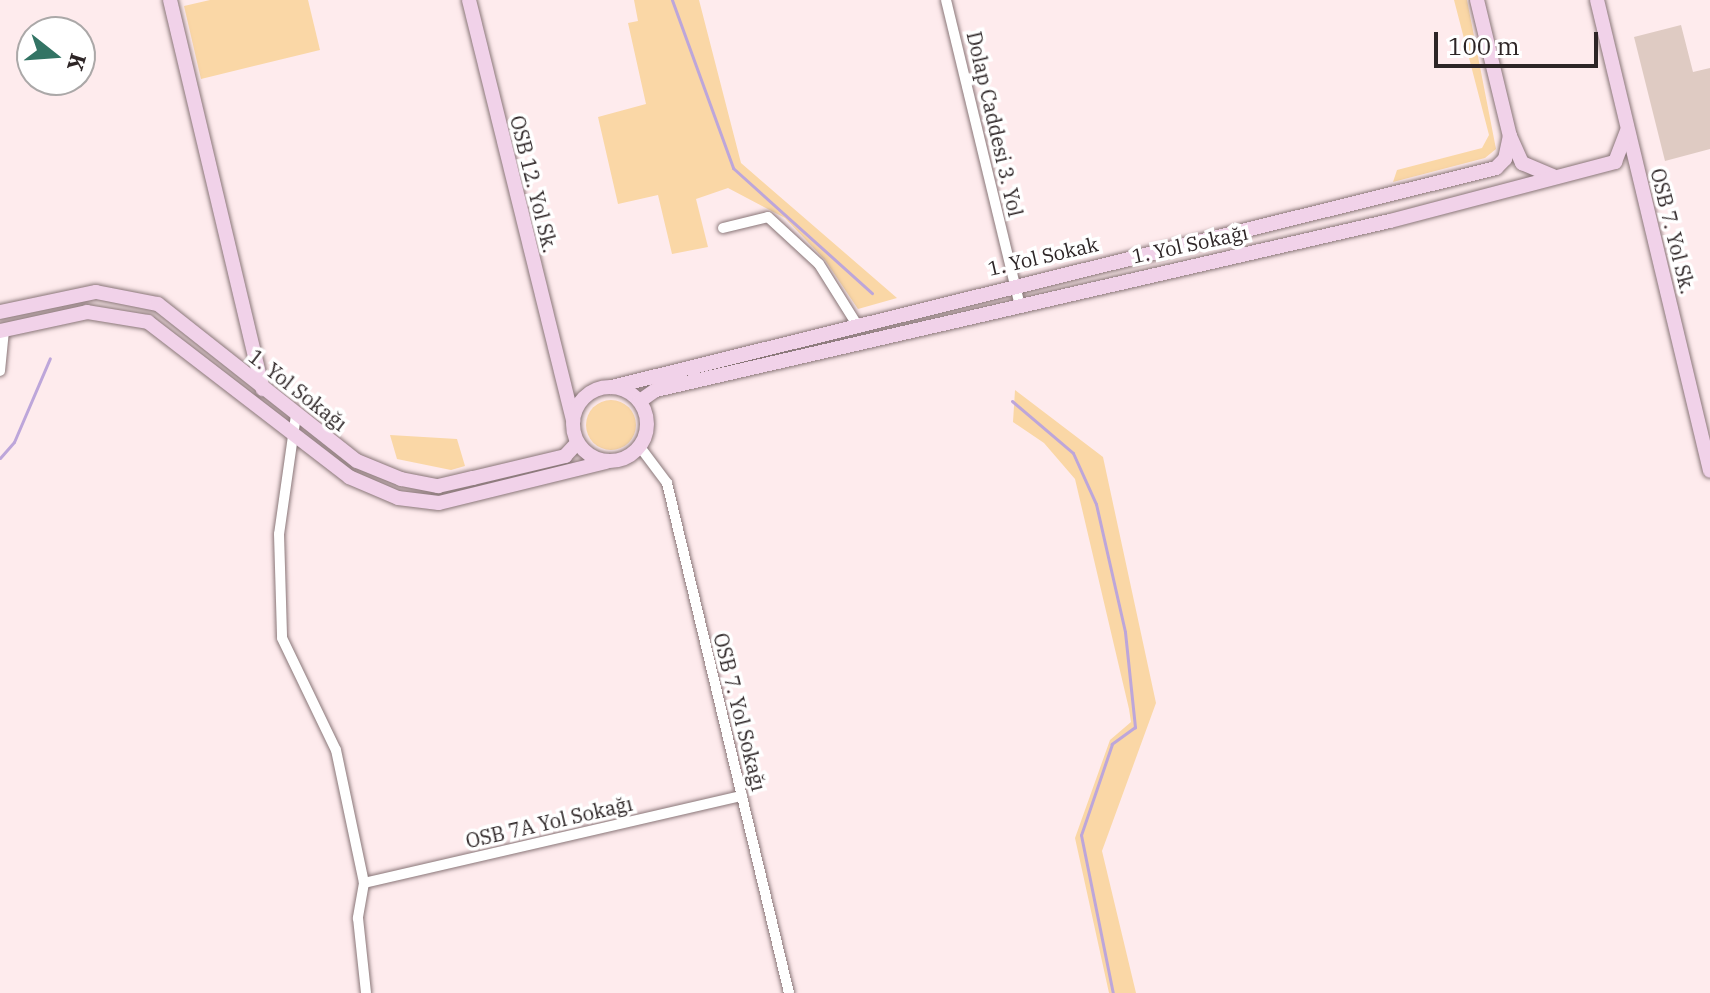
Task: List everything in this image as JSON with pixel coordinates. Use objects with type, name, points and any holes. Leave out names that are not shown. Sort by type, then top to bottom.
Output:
[{"type":"street","points":[[170,0],[263,388],[261,410]]},
{"type":"street","name":"OSB 12. Yol Sk.","points":[[469,0],[573,420]]},
{"type":"street","name":"Dolap Caddesi 3. Yol","points":[[946,0],[1019,302]]},
{"type":"street","points":[[1477,0],[1510,136],[1522,163],[1553,177]]},
{"type":"street","name":"OSB 7. Yol Sk.","points":[[1597,0],[1710,471]]},
{"type":"street","points":[[1627,131],[1615,162],[1640,176]]},
{"type":"street","name":"1. Yol Sokak","points":[[612,387],[1014,283],[1496,168],[1505,159],[1510,136]]},
{"type":"street","name":"1. Yol Sokağı","points":[[640,401],[656,390],[1019,302],[1390,221],[1615,162]]},
{"type":"street","points":[[723,228],[768,217],[819,264],[856,323]]},
{"type":"street","name":"1. Yol Sokağı","points":[[0,312],[118,292],[158,304],[357,461],[438,486],[565,456],[577,443]]},
{"type":"street","points":[[0,371],[2,330],[87,312],[148,322],[349,477],[398,498],[439,503],[606,462],[640,447],[648,424],[640,401],[612,387],[584,397],[573,420],[577,443],[606,462]]},
{"type":"street","points":[[560,377],[584,397]]},
{"type":"street","points":[[296,415],[279,534],[282,638],[336,750],[364,883],[358,918],[366,993]]},
{"type":"street","name":"OSB 7. Yol Sokağı","points":[[640,447],[667,483],[789,993]]},
{"type":"street","name":"OSB 7A Yol Sokağı","points":[[364,883],[742,796]]},
{"type":"shaded area","points":[[0,0],[1710,0],[1710,993],[0,993]]},
{"type":"shaded area","points":[[210,0],[308,0],[320,50],[201,79],[184,6]]},
{"type":"shaded area","points":[[634,0],[699,0],[741,163],[897,298],[858,309],[825,260],[785,218],[728,188],[696,199],[708,247],[672,254],[658,195],[618,204],[598,117],[646,104],[628,23],[638,21]]},
{"type":"shaded area","points":[[1454,0],[1467,0],[1496,149],[1485,158],[1393,182],[1397,170],[1482,148],[1489,135]]},
{"type":"shaded area","points":[[1015,390],[1103,457],[1156,703],[1102,851],[1136,993],[1109,993],[1075,838],[1110,740],[1131,722],[1129,709],[1075,479],[1044,443],[1013,422]]},
{"type":"shaded area","points":[[611,400],[629,407],[636,425],[629,443],[611,450],[593,443],[586,425],[593,407]]},
{"type":"shaded area","points":[[390,435],[457,439],[465,466],[451,470],[397,459]]},
{"type":"building","points":[[1681,25],[1693,72],[1710,68],[1710,149],[1665,161],[1634,37]]},
{"type":"waterway","points":[[672,0],[733,168],[872,293]]},
{"type":"waterway","points":[[0,458],[14,442],[50,358]]},
{"type":"waterway","points":[[1012,401],[1073,453],[1096,504],[1125,632],[1135,727],[1112,744],[1081,835],[1113,993]]}]
